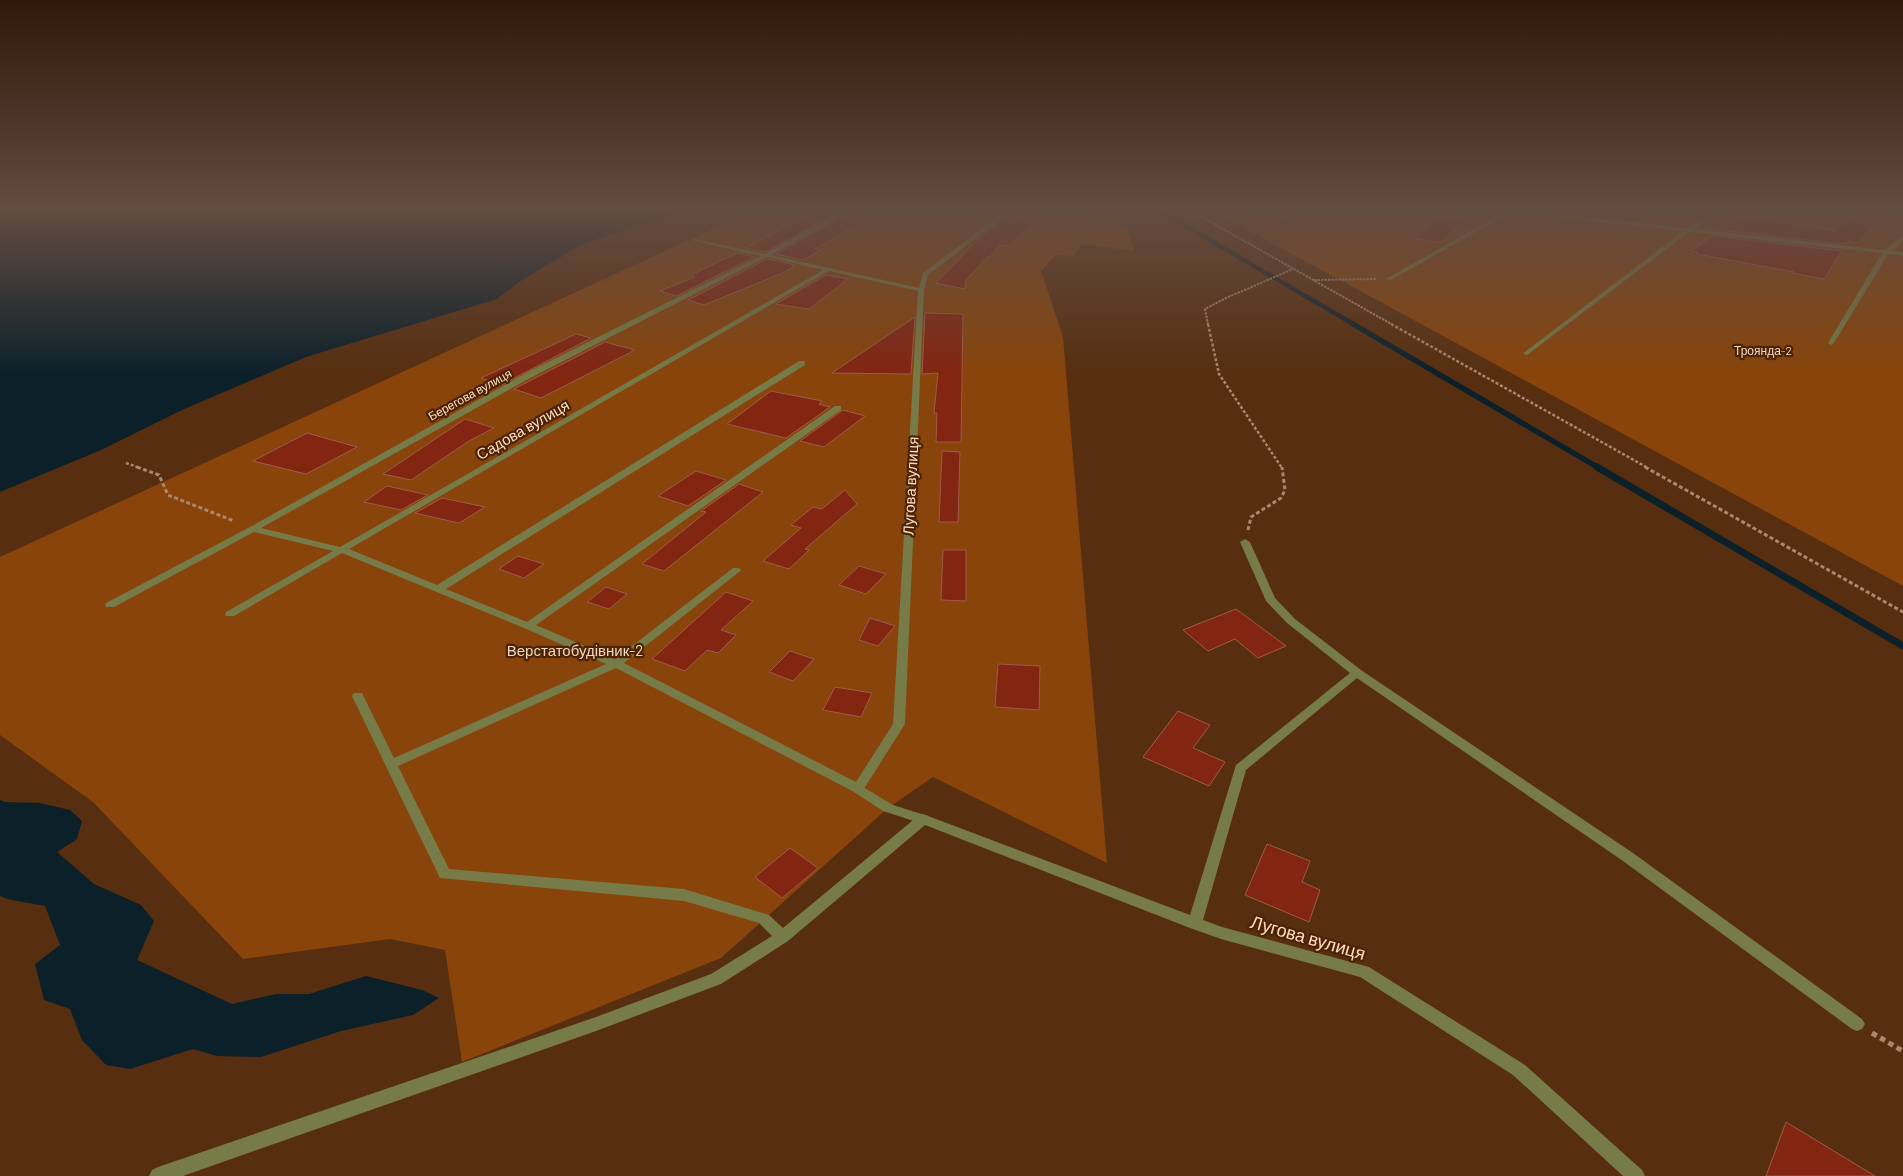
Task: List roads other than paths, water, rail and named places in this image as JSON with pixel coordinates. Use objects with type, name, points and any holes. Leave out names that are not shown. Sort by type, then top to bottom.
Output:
[{"type":"street","name":"Берегова вулиця","points":[[110,605],[253,529],[529,374],[743,267]]},
{"type":"street","points":[[820,267],[920,290]]},
{"type":"street","name":"Лугова вулиця","points":[[858,789],[899,724],[920,290],[925,274],[934,267]]},
{"type":"street","points":[[1389,279],[1410,267]]},
{"type":"street","points":[[1527,353],[1640,267]]},
{"type":"street","points":[[1831,343],[1877,267]]},
{"type":"street","name":"Садова вулиця","points":[[230,614],[829,269]]},
{"type":"street","points":[[440,588],[802,363]]},
{"type":"street","points":[[528,626],[838,408]]},
{"type":"street","name":"Лугова вулиця","points":[[253,529],[342,550],[440,588],[616,664],[858,789],[888,808],[923,819],[1221,933],[1364,972],[1519,1070],[1636,1176]]},
{"type":"street","points":[[1245,542],[1270,599],[1291,621],[1358,672],[1628,857],[1857,1024]]},
{"type":"street","points":[[391,764],[616,664],[736,570]]},
{"type":"street","points":[[1196,924],[1240,768],[1358,672]]},
{"type":"street","points":[[358,696],[445,874],[684,895],[764,919],[783,937]]},
{"type":"street","points":[[158,1176],[596,1024],[716,979],[783,937],[923,819]]},
{"type":"water","points":[[0,267],[544,267],[522,280],[497,299],[306,357],[182,410],[101,450],[0,492]]},
{"type":"water","points":[[0,800],[5,802],[40,803],[70,810],[82,821],[77,839],[57,852],[94,884],[141,905],[154,921],[137,960],[232,1004],[276,994],[309,994],[366,976],[422,990],[439,998],[413,1015],[341,1031],[261,1057],[217,1056],[193,1049],[130,1069],[106,1065],[82,1040],[70,1009],[44,1000],[35,964],[60,945],[45,906],[0,896]]},
{"type":"waterway","points":[[1256,267],[1355,325]]},
{"type":"waterway","points":[[1353,324],[1599,468]]},
{"type":"waterway","points":[[1597,467],[1903,646]]},
{"type":"park label","name":"Троянда-2","points":[[1763,351]]},
{"type":"park label","name":"Верстатобудівник-2","points":[[575,651]]}]
